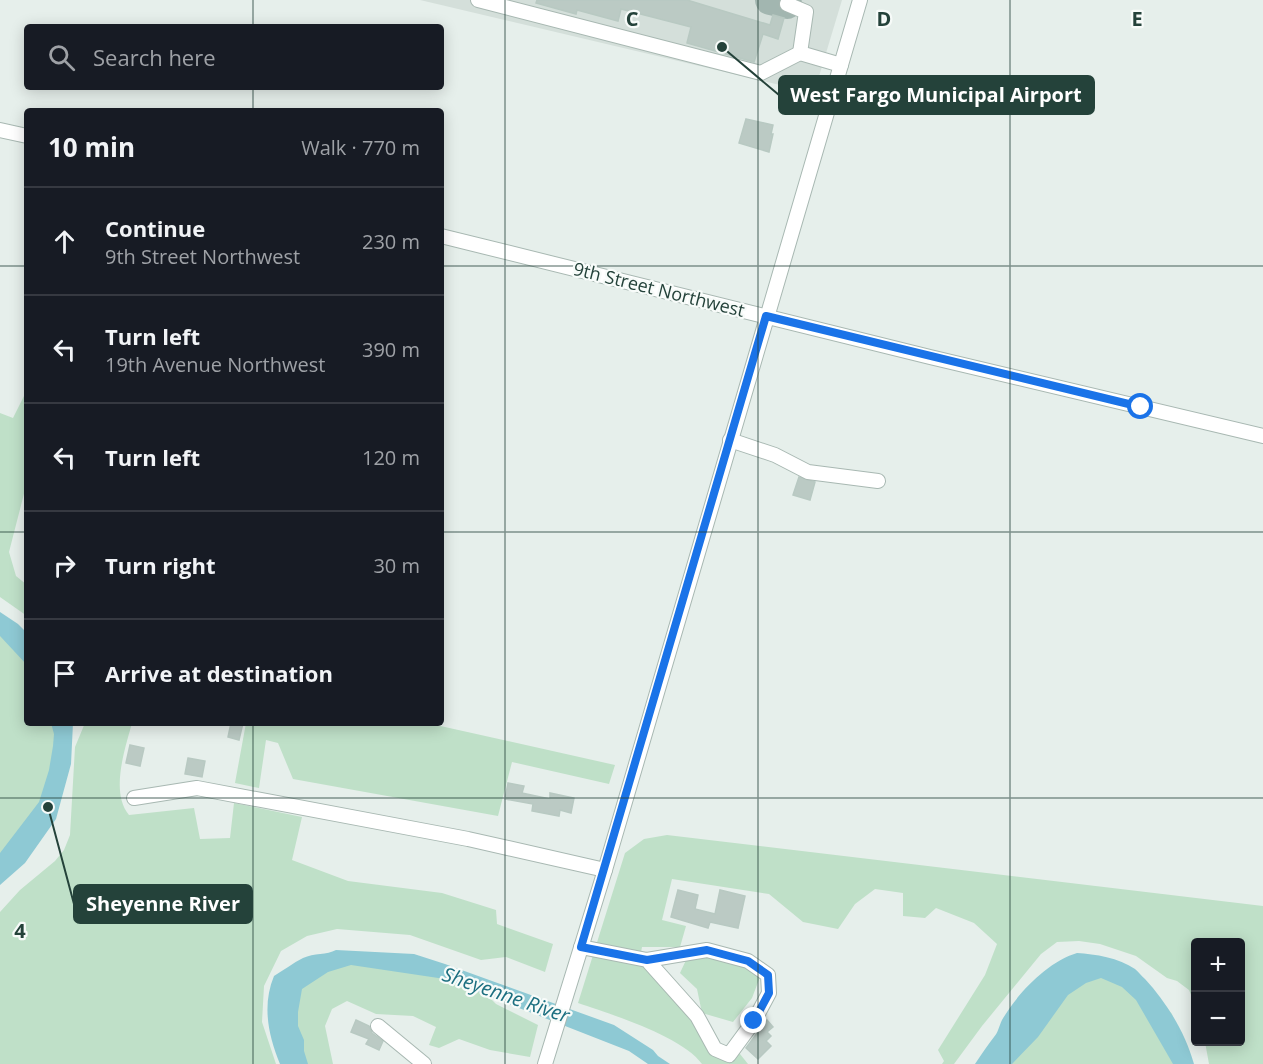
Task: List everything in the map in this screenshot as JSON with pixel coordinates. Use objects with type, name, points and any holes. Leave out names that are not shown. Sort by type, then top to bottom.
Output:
[{"type":"street","points":[[478,0],[761,73],[800,53],[841,65]]},
{"type":"street","points":[[544,1064],[605,870],[860,0]]},
{"type":"street","points":[[787,4],[806,12],[800,53]]},
{"type":"street","points":[[0,130],[24,135]]},
{"type":"street","name":"9th Street Northwest","points":[[444,237],[1263,436]]},
{"type":"street","points":[[730,440],[775,455],[808,472],[878,481]]},
{"type":"street","points":[[134,798],[197,788],[468,839],[605,870]]},
{"type":"street","points":[[581,947],[647,960],[707,950],[748,961],[768,975],[769,993],[754,1021],[729,1055],[715,1049],[697,1016],[647,960]]},
{"type":"street","points":[[378,1026],[424,1064]]},
{"type":"shaded area","points":[[420,0],[842,0],[814,93]]},
{"type":"green space","points":[[24,396],[24,494],[9,552],[16,576],[24,583],[24,614],[0,597],[0,413],[13,418]]},
{"type":"green space","points":[[0,631],[24,647],[24,726],[65,726],[56,785],[0,872]]},
{"type":"green space","points":[[84,726],[131,726],[123,757],[120,783],[123,806],[129,815],[194,808],[200,839],[230,838],[234,803],[302,817],[292,860],[348,881],[442,893],[496,910],[497,924],[553,944],[545,972],[506,957],[481,960],[410,935],[337,929],[307,936],[281,951],[264,986],[262,1022],[276,1064],[0,1064],[0,912],[20,890],[55,861],[64,850],[70,835],[75,747]]},
{"type":"green space","points":[[245,726],[440,726],[615,765],[609,784],[512,762],[498,816],[293,779],[278,743],[266,740],[259,788],[235,783]]},
{"type":"green space","points":[[667,835],[1263,906],[1263,1064],[1209,1064],[1206,1046],[1245,1046],[1245,938],[1191,938],[1191,995],[1189,990],[1177,981],[1167,978],[1136,956],[1100,944],[1079,941],[1057,942],[1041,954],[954,1064],[942,1064],[944,1061],[938,1050],[985,975],[997,944],[974,923],[936,908],[925,918],[903,916],[903,893],[875,889],[855,904],[838,929],[803,922],[769,894],[672,879],[662,920],[686,926],[680,947],[642,947],[639,963],[665,986],[726,1054],[740,1054],[748,1064],[702,1064],[679,1044],[662,1035],[578,1003],[625,853],[644,839]]},
{"type":"green space","points":[[710,954],[741,963],[760,977],[752,998],[733,1022],[702,1013],[697,989],[680,973],[687,958]]},
{"type":"green space","points":[[370,957],[472,980],[496,1004],[538,1025],[530,1057],[490,1050],[459,1039],[439,1048],[429,1045],[436,1027],[413,1016],[376,1014],[347,1001],[332,1009],[325,1026],[333,1064],[301,1064],[289,989],[306,969]]},
{"type":"green space","points":[[1090,972],[1154,992],[1172,1014],[1184,1056],[1183,1064],[995,1064]]},
{"type":"water","points":[[0,612],[24,630],[24,662],[0,636]]},
{"type":"water","points":[[52,726],[73,726],[71,764],[56,819],[25,863],[0,885],[0,853],[39,802],[49,770],[54,734]]},
{"type":"water","points":[[336,950],[414,954],[445,964],[614,1025],[670,1064],[648,1064],[629,1051],[445,979],[351,965],[328,972],[302,989],[298,1026],[304,1040],[304,1051],[308,1064],[280,1064],[272,1042],[267,1009],[274,976],[303,958]]},
{"type":"water","points":[[1077,953],[1114,959],[1136,970],[1161,998],[1174,1018],[1186,1041],[1194,1064],[1173,1064],[1136,1000],[1122,987],[1101,978],[1086,983],[1068,995],[1038,1037],[1012,1064],[975,1064],[995,1035],[1008,1010],[1024,990],[1044,971]]},
{"type":"building","points":[[537,0],[687,0],[770,25],[773,15],[784,18],[778,39],[763,34],[754,62],[687,43],[691,27],[621,9],[618,21],[577,10],[576,14],[536,3]]},
{"type":"building","points":[[746,119],[773,125],[769,152],[739,143]]},
{"type":"building","points":[[799,477],[815,482],[810,500],[793,495]]},
{"type":"building","points":[[230,726],[242,726],[239,740],[228,737]]},
{"type":"building","points":[[130,745],[144,748],[140,766],[126,763]]},
{"type":"building","points":[[188,758],[205,761],[202,777],[185,774]]},
{"type":"building","points":[[508,783],[524,786],[522,793],[550,799],[550,793],[574,798],[571,813],[560,810],[559,816],[532,811],[533,804],[505,799]]},
{"type":"building","points":[[678,890],[698,895],[695,909],[715,914],[720,890],[745,896],[738,928],[710,922],[708,928],[671,917]]},
{"type":"building","points":[[356,1020],[369,1026],[372,1033],[383,1041],[379,1050],[366,1044],[369,1039],[351,1032]]},
{"type":"building","points":[[767,1020],[773,1027],[767,1032],[771,1036],[766,1041],[771,1046],[758,1059],[746,1048]]},
{"type":"taxiway","points":[[770,0],[787,4]]},
{"type":"place","name":"West Fargo Municipal Airport","points":[[722,47]]},
{"type":"place","name":"Sheyenne River","points":[[48,807]]},
{"type":"route","points":[[754,1021],[769,993],[768,975],[748,961],[707,950],[647,960],[581,947],[766,316],[1141,407]]}]
